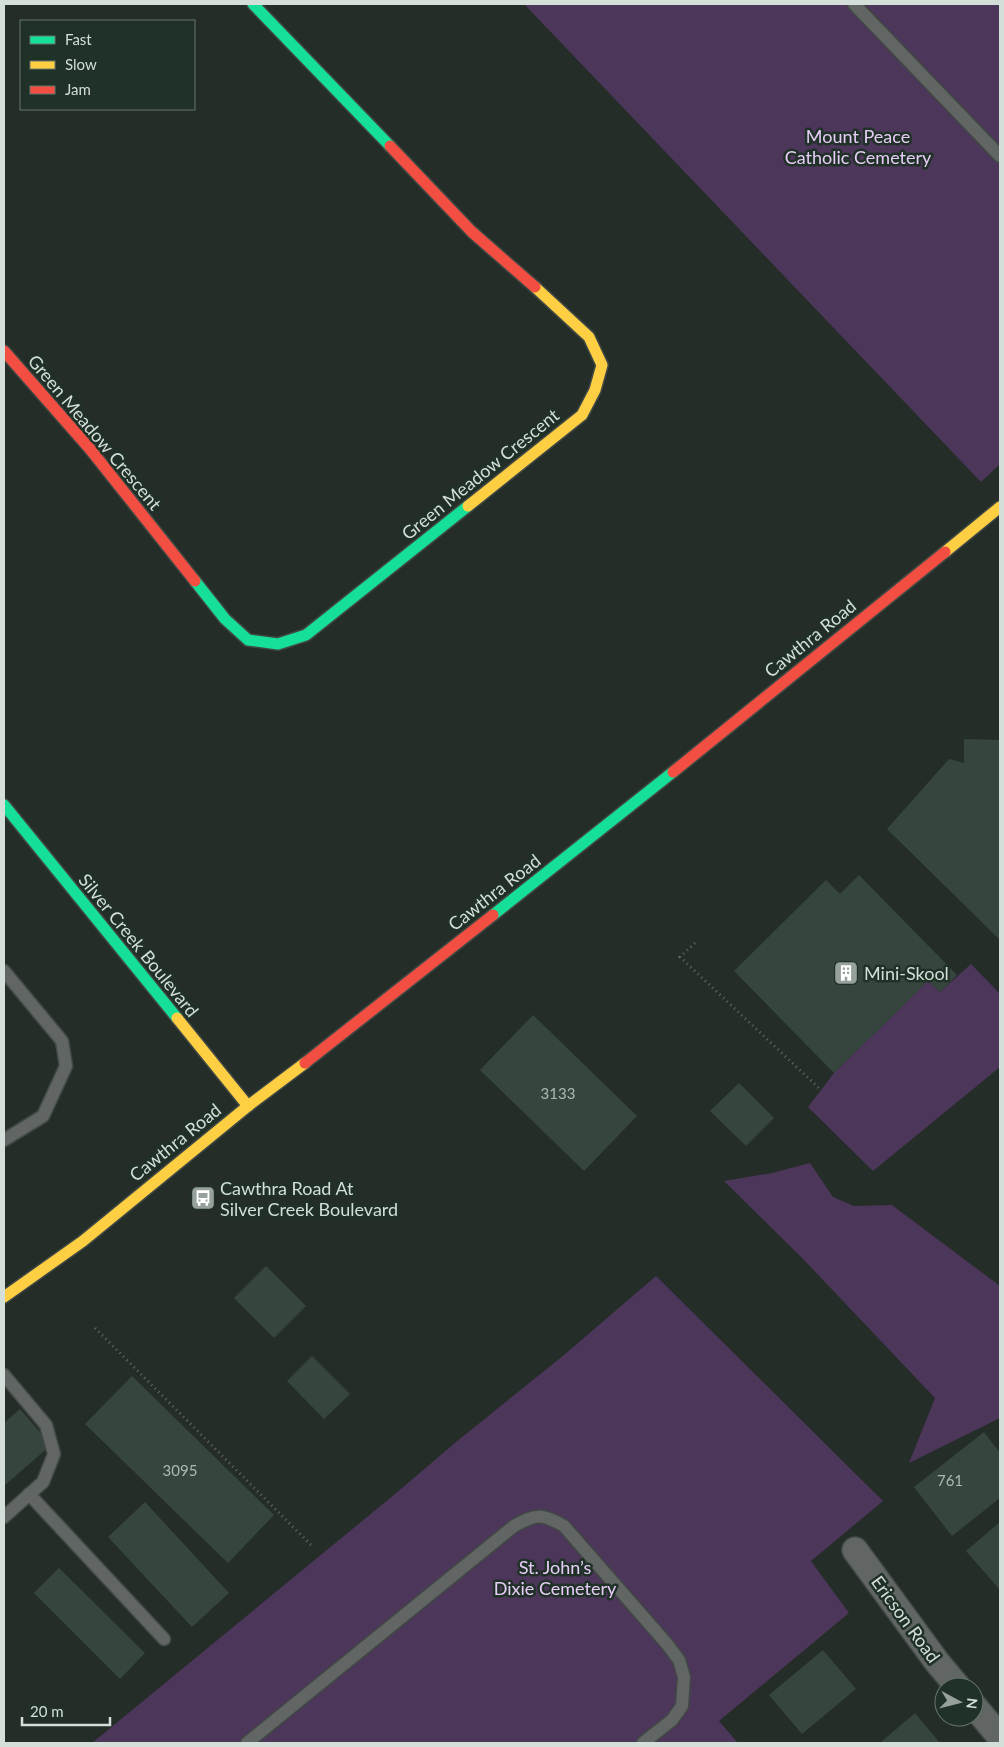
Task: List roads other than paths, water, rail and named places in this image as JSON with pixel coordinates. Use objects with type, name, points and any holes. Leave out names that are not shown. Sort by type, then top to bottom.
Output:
[{"type":"street","name":"Green Meadow Crescent","points":[[4,352],[72,426],[225,619],[248,640],[278,644],[306,635],[582,415],[595,390],[602,365],[589,336],[523,275],[472,232],[253,4]]},
{"type":"street","name":"Cawthra Road","points":[[4,1297],[83,1241],[248,1106],[593,837],[1000,506]]},
{"type":"street","name":"Silver Creek Boulevard","points":[[4,805],[248,1106]]},
{"type":"street","name":"Ericson Road","points":[[856,1550],[950,1677]]},
{"type":"street","points":[[984,1718],[1000,1737]]},
{"type":"lane","points":[[854,4],[1000,156]]},
{"type":"lane","points":[[4,971],[62,1041],[66,1066],[42,1116],[4,1140]]},
{"type":"lane","points":[[4,1375],[46,1425],[54,1454],[43,1482],[4,1517]]},
{"type":"lane","points":[[29,1494],[164,1639]]},
{"type":"lane","points":[[247,1743],[514,1526],[531,1517],[548,1516],[564,1526],[667,1644],[678,1660],[684,1677],[682,1706],[672,1720],[643,1743]]},
{"type":"place","name":"Mini-Skool","points":[[846,973]]},
{"type":"place","name":"Cawthra Road At Silver Creek Boulevard","points":[[203,1198]]},
{"type":"park label","name":"Mount Peace Catholic Cemetery","points":[[858,146]]},
{"type":"park label","name":"St. John’s Dixie Cemetery","points":[[555,1577]]}]
